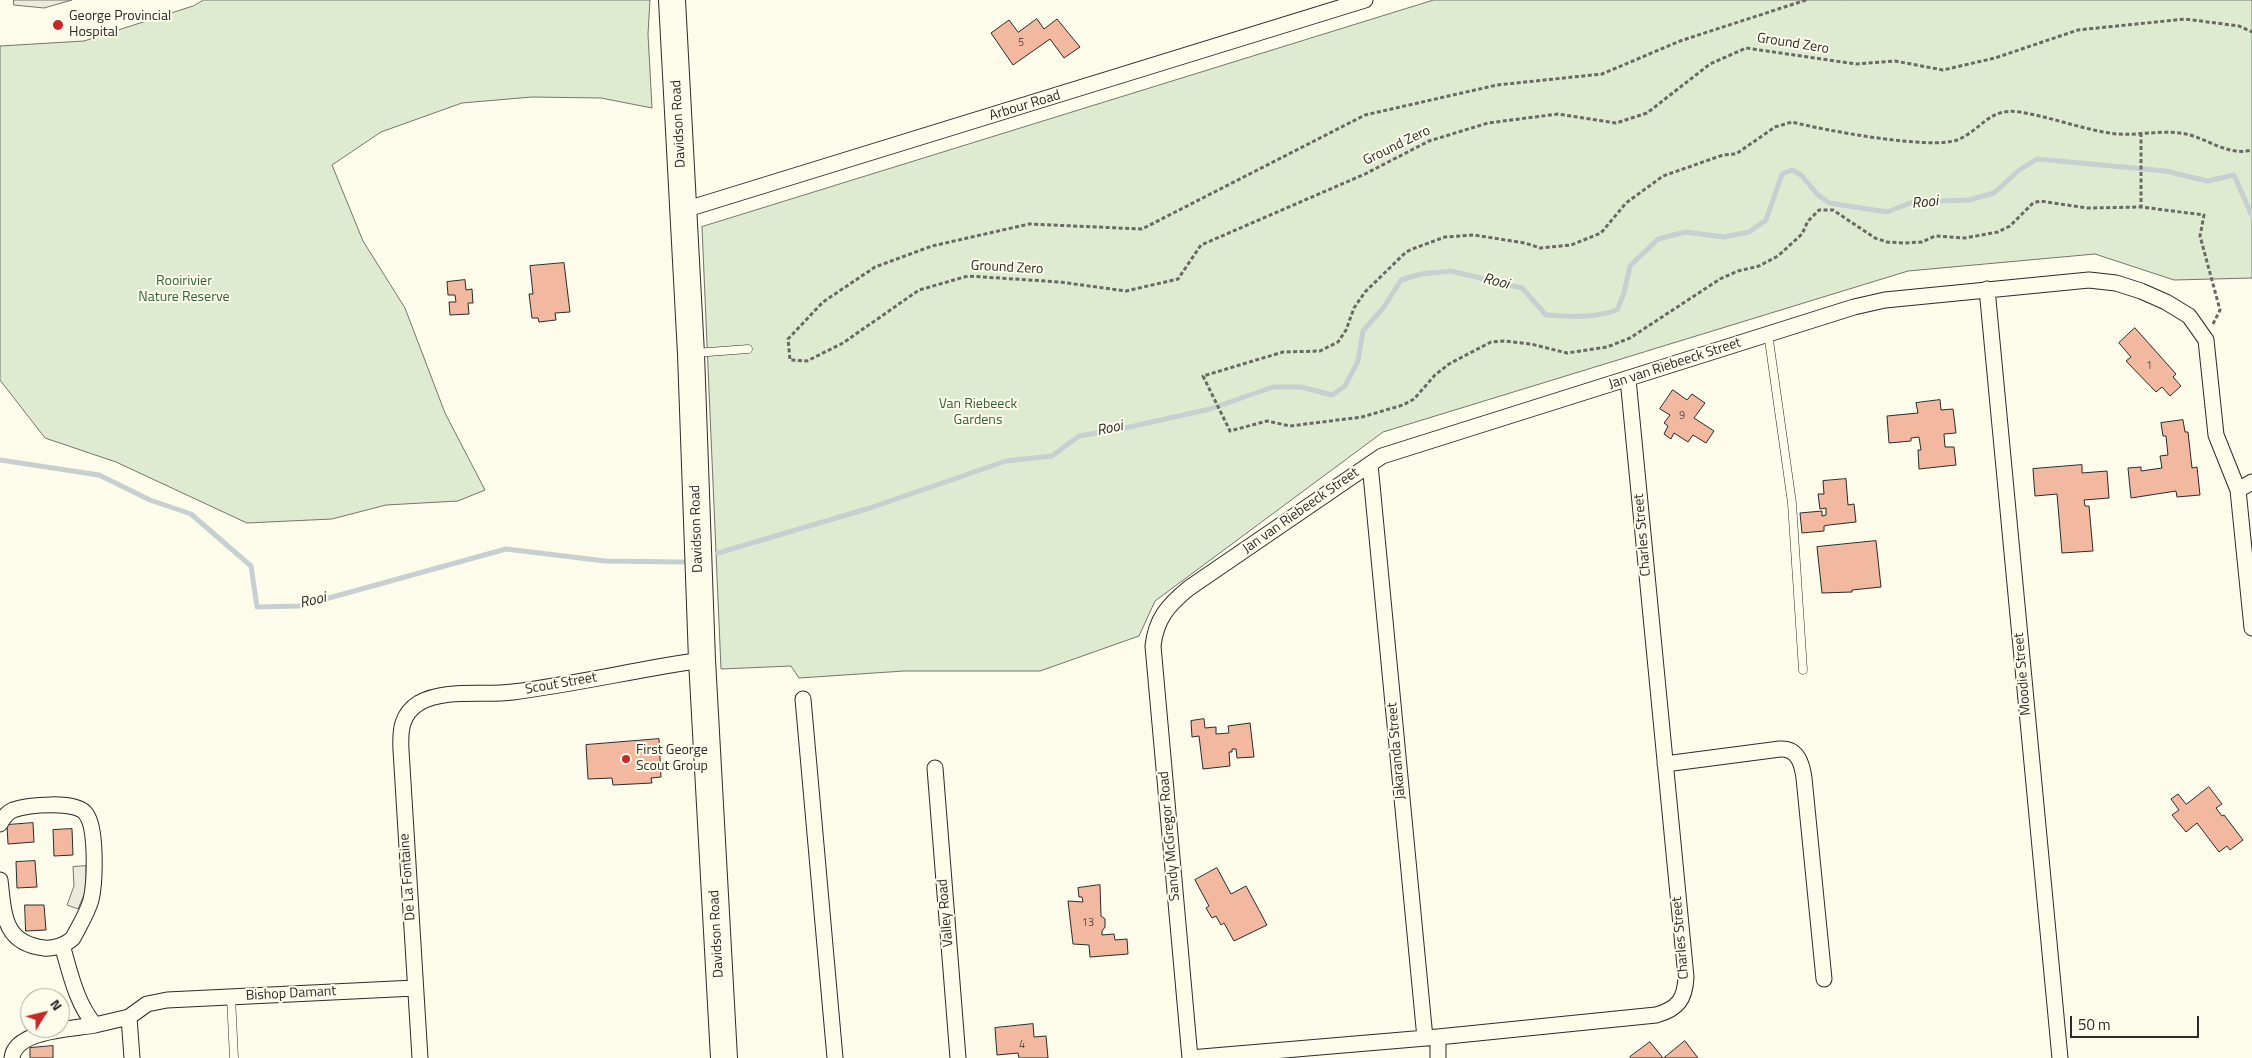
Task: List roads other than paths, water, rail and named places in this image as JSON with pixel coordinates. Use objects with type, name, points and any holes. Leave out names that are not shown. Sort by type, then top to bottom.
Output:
[{"type":"highway","name":"Davidson Road","points":[[672,0],[691,354],[702,660],[724,1058]]},
{"type":"street","name":"Arbour Road","points":[[684,210],[1365,0]]},
{"type":"street","name":"Jan van Riebeeck Street","points":[[1161,616],[1166,608],[1189,588],[1370,464],[1398,450],[1628,379],[1827,314],[1885,300],[2089,280],[2116,283],[2180,308],[2189,316],[2206,340],[2216,436],[2238,490],[2252,628]]},
{"type":"street","name":"Moodie Street","points":[[1987,289],[2060,1058]]},
{"type":"street","name":"Charles Street","points":[[1190,1058],[1431,1038],[1656,1015],[1676,1007],[1682,1000],[1686,978],[1628,379]]},
{"type":"street","name":"Jakaranda Street","points":[[1370,464],[1431,1038],[1438,1058]]},
{"type":"street","points":[[2238,490],[2252,482]]},
{"type":"street","name":"Sandy McGregor Road","points":[[1161,616],[1153,646],[1190,1058]]},
{"type":"street","name":"Scout Street","points":[[419,703],[435,698],[512,693],[702,660]]},
{"type":"street","points":[[803,699],[835,1058]]},
{"type":"street","name":"De La Fontaine","points":[[419,703],[404,720],[400,731],[420,1058]]},
{"type":"street","points":[[1665,764],[1780,749],[1791,750],[1797,755],[1804,778],[1824,979]]},
{"type":"street","name":"Valley Road","points":[[935,768],[958,1058]]},
{"type":"street","points":[[0,824],[12,810],[35,806],[76,807],[86,813],[91,824],[93,842],[92,898],[73,938],[62,945],[48,948],[34,946],[21,942],[10,932],[4,916],[0,880]]},
{"type":"street","points":[[62,945],[84,1009],[95,1025]]},
{"type":"street","name":"Bishop Damant","points":[[12,1058],[16,1046],[29,1036],[95,1025],[129,1017],[147,1004],[167,1000],[415,988]]},
{"type":"street","points":[[129,1017],[132,1058]]},
{"type":"lane","points":[[1768,333],[1792,503],[1803,670]]},
{"type":"lane","points":[[691,354],[748,349]]},
{"type":"lane","points":[[231,997],[234,1058]]},
{"type":"waterway","name":"Rooi","points":[[718,553],[870,508],[1006,461],[1052,456],[1079,436],[1121,429],[1210,409],[1273,387],[1301,387],[1332,395],[1345,386],[1358,361],[1363,331],[1384,307],[1401,280],[1421,274],[1451,271],[1522,288],[1546,315],[1591,316],[1617,310],[1624,293],[1630,266],[1658,239],[1685,232],[1724,237],[1749,232],[1766,220],[1782,174],[1792,170],[1801,175],[1818,195],[1829,203],[1887,212],[1913,202],[1969,200],[1994,193],[2018,171],[2037,159],[2166,171],[2207,181],[2234,175],[2252,216]]},
{"type":"waterway","name":"Rooi","points":[[0,460],[99,475],[150,500],[191,514],[251,566],[257,607],[300,606],[506,549],[605,561],[683,562]]},
{"type":"place","name":"George Provincial Hospital","points":[[58,25]]},
{"type":"place","name":"First George Scout Group","points":[[626,759]]},
{"type":"park label","name":"Rooirivier Nature Reserve","points":[[184,290]]},
{"type":"park label","name":"Van Riebeeck Gardens","points":[[978,414]]}]
